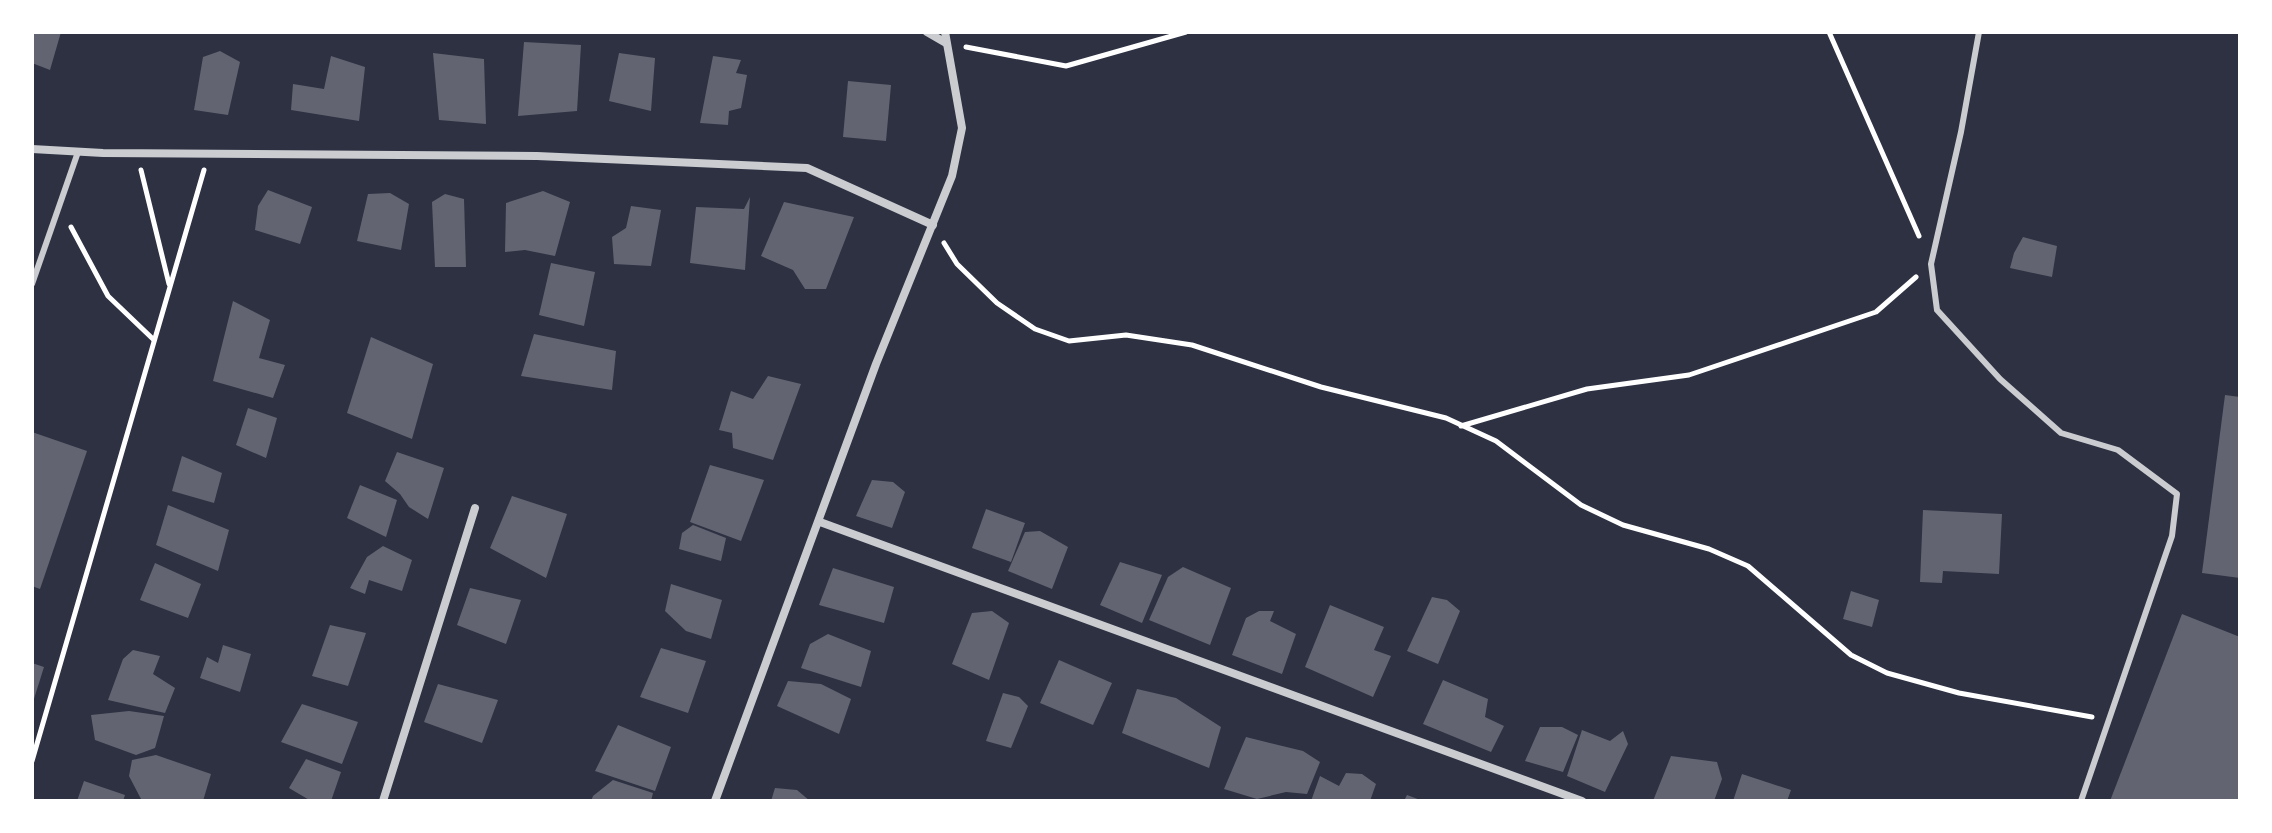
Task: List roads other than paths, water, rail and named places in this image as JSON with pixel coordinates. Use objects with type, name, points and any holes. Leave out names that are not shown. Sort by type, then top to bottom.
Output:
[{"type":"street","points":[[927,32],[946,43]]},
{"type":"street","points":[[715,801],[876,364],[952,176],[962,128],[945,32]]},
{"type":"street","points":[[32,149],[209,154],[537,156],[807,168],[933,225]]},
{"type":"street","points":[[383,801],[475,508]]},
{"type":"street","points":[[820,522],[1582,801]]},
{"type":"lane","points":[[1979,32],[1961,132],[1931,264],[1937,310],[2000,379],[2061,433],[2118,450],[2177,494],[2172,536],[2081,801]]},
{"type":"lane","points":[[32,284],[78,152]]}]
